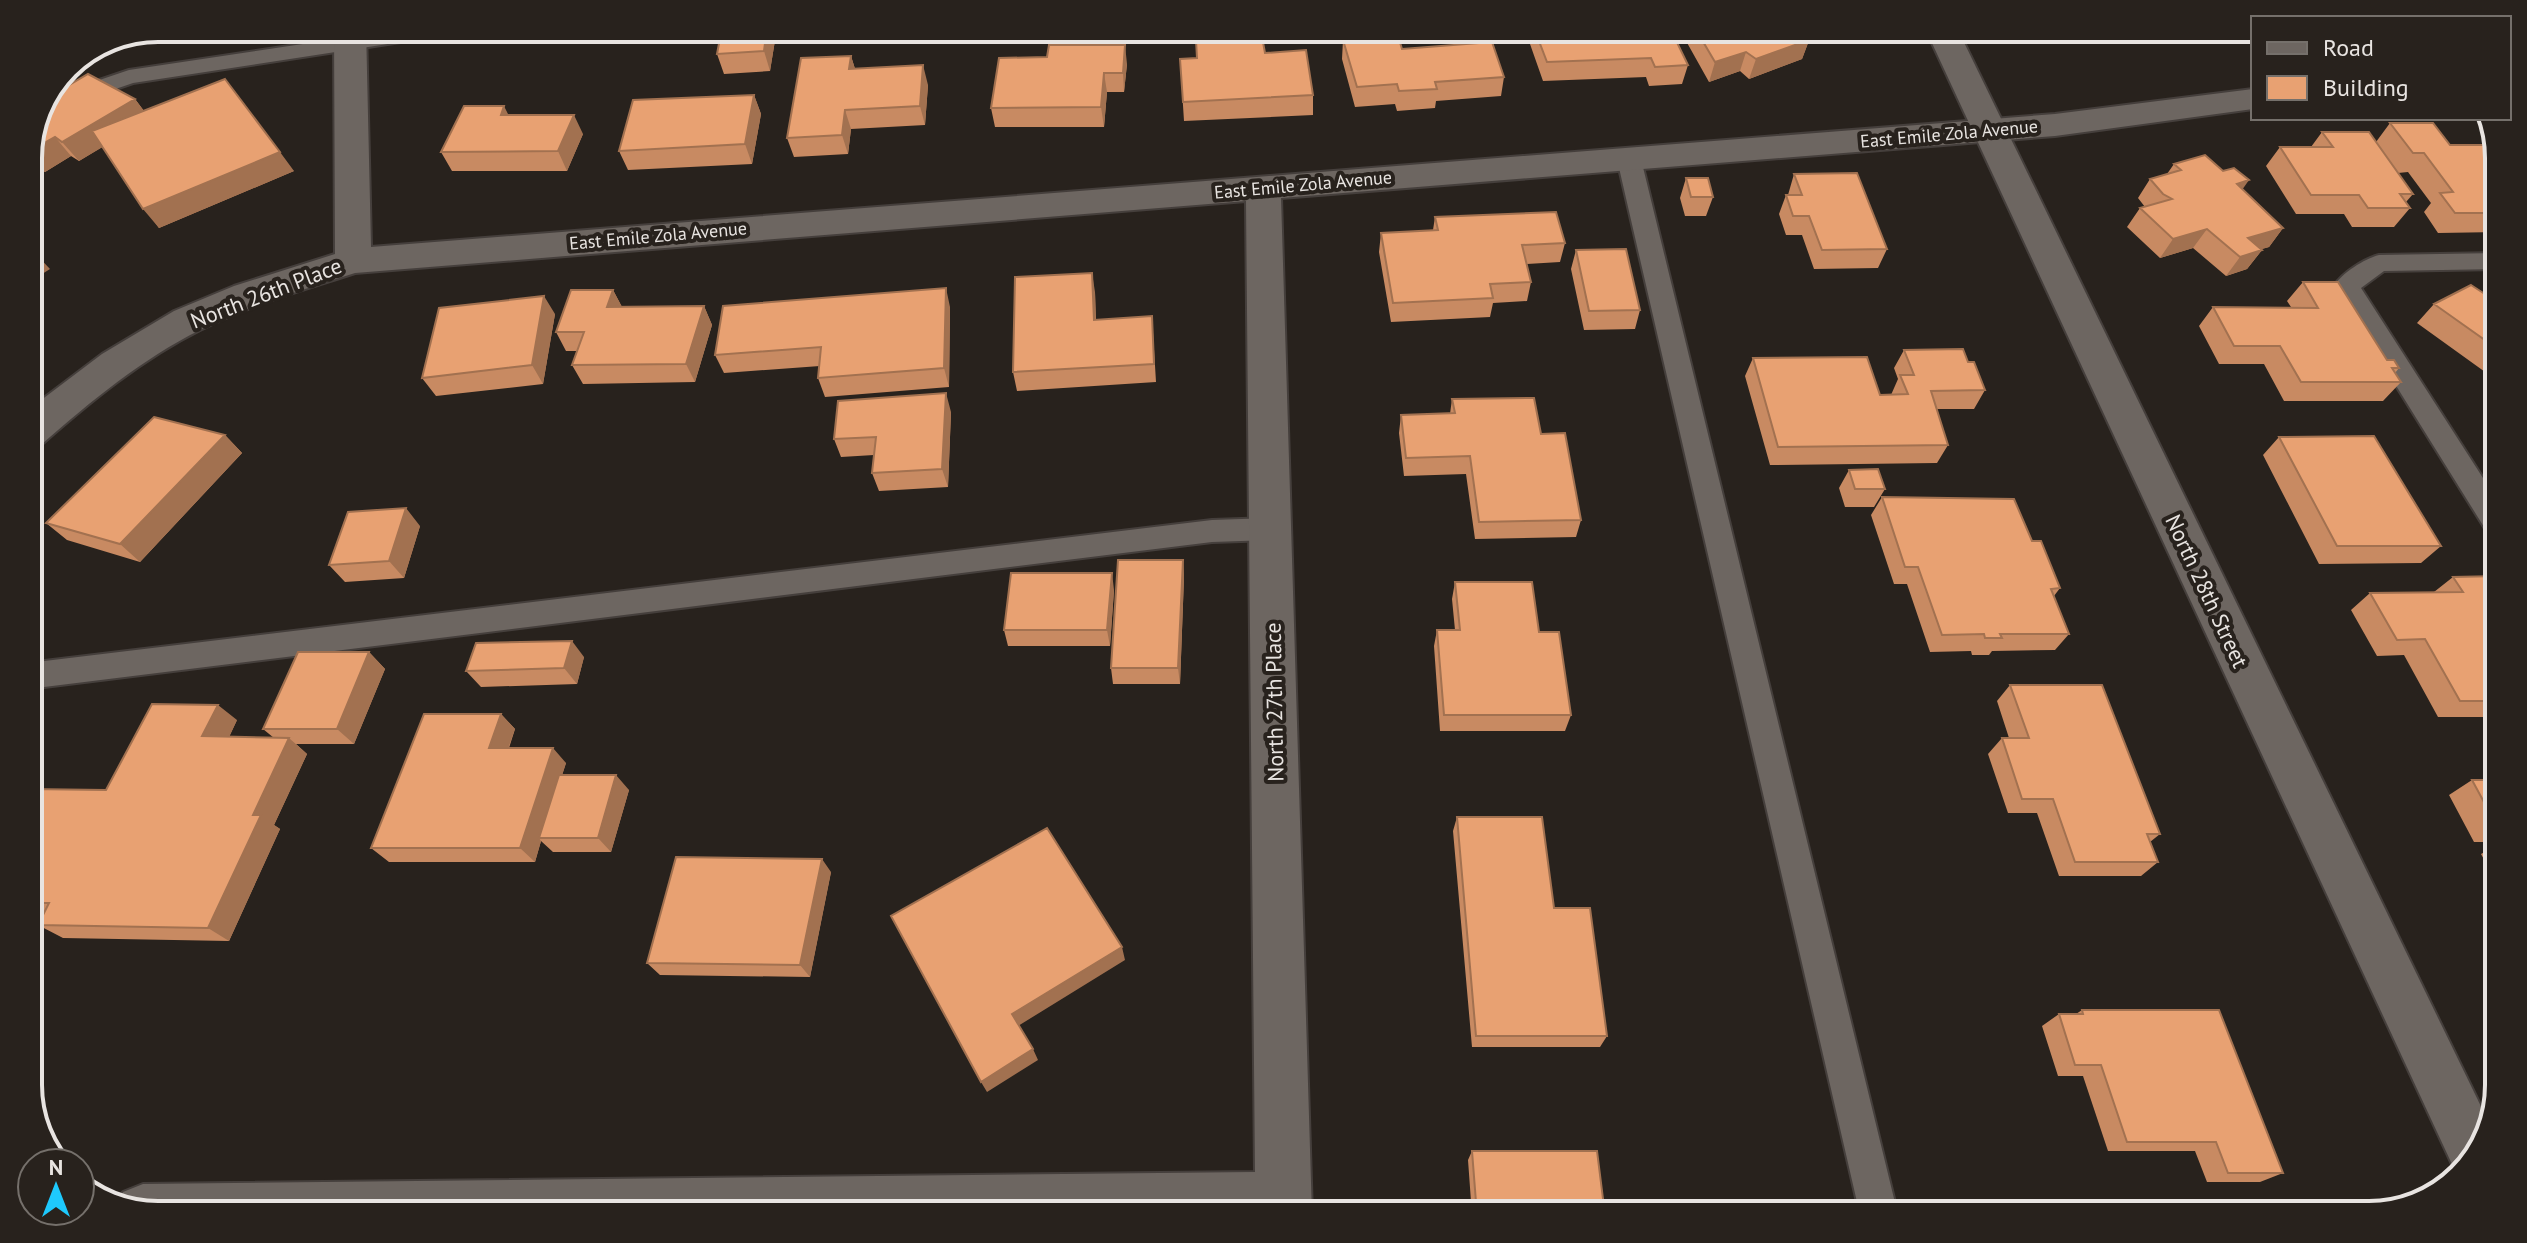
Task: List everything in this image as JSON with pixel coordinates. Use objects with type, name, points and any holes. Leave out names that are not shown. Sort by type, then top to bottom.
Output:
[{"type":"street","name":"North 26th Place","points":[[42,421],[77,390],[142,346],[210,310],[353,261],[351,42]]},
{"type":"street","name":"North 28th Street","points":[[1948,42],[2469,1142]]},
{"type":"street","name":"East Emile Zola Avenue","points":[[353,261],[1989,131],[2251,99]]},
{"type":"street","name":"North 27th Place","points":[[1263,188],[1284,1201]]},
{"type":"lane","points":[[56,105],[79,93],[129,77],[314,42]]},
{"type":"lane","points":[[1629,159],[1876,1201]]},
{"type":"lane","points":[[2485,261],[2379,263],[2347,286],[2485,505]]},
{"type":"lane","points":[[42,674],[1212,531],[1271,529]]},
{"type":"building","points":[[719,42],[765,42],[764,51],[717,54]]},
{"type":"building","points":[[1196,42],[1263,42],[1265,53],[1306,50],[1313,95],[1183,102],[1180,59],[1197,58]]},
{"type":"building","points":[[1344,42],[1400,42],[1402,49],[1492,42],[1504,77],[1435,82],[1437,89],[1399,91],[1397,84],[1357,87]]},
{"type":"building","points":[[1539,42],[1677,42],[1688,65],[1655,67],[1651,58],[1547,62]]},
{"type":"building","points":[[1703,42],[1803,42],[1756,59],[1746,52],[1715,62]]},
{"type":"building","points":[[1049,45],[1125,45],[1123,73],[1104,73],[1101,107],[991,108],[999,58],[1047,57]]},
{"type":"building","points":[[851,56],[849,69],[923,65],[920,106],[845,110],[842,135],[787,138],[801,58]]},
{"type":"building","points":[[88,74],[135,99],[62,142],[55,137],[43,144],[51,114],[69,85]]},
{"type":"building","points":[[225,79],[280,152],[143,209],[92,131]]},
{"type":"building","points":[[754,95],[745,144],[619,151],[633,100]]},
{"type":"building","points":[[464,106],[504,106],[501,115],[574,115],[558,151],[441,152]]},
{"type":"building","points":[[2390,123],[2433,123],[2450,145],[2484,145],[2485,213],[2455,213],[2440,193],[2453,192],[2424,153],[2413,153]]},
{"type":"building","points":[[2322,132],[2369,132],[2413,194],[2400,194],[2410,208],[2368,208],[2359,195],[2311,195],[2280,147],[2333,147]]},
{"type":"building","points":[[2205,155],[2223,171],[2234,168],[2249,180],[2237,184],[2283,228],[2248,238],[2262,250],[2240,257],[2207,229],[2173,239],[2140,208],[2172,199],[2150,179],[2181,170],[2174,164]]},
{"type":"building","points":[[1857,173],[1887,249],[1822,250],[1809,216],[1793,216],[1786,195],[1802,195],[1794,174]]},
{"type":"building","points":[[1686,178],[1708,178],[1713,197],[1691,197]]},
{"type":"building","points":[[1556,212],[1565,243],[1522,245],[1531,282],[1490,284],[1493,298],[1393,303],[1381,233],[1438,230],[1435,217]]},
{"type":"building","points":[[1626,249],[1640,310],[1589,311],[1576,250]]},
{"type":"building","points":[[1092,273],[1094,320],[1152,316],[1154,364],[1013,372],[1015,277]]},
{"type":"building","points":[[2303,282],[2338,282],[2387,360],[2394,360],[2399,368],[2392,368],[2401,382],[2301,382],[2280,346],[2234,346],[2213,307],[2318,308]]},
{"type":"building","points":[[2471,285],[2485,294],[2485,340],[2434,304]]},
{"type":"building","points":[[946,288],[944,368],[818,378],[821,347],[715,355],[723,306]]},
{"type":"building","points":[[571,290],[613,290],[607,307],[704,306],[686,364],[572,365],[584,332],[556,332]]},
{"type":"building","points":[[544,296],[532,365],[422,378],[439,308]]},
{"type":"building","points":[[1963,349],[1968,362],[1974,362],[1985,390],[1931,391],[1948,445],[1778,447],[1753,358],[1867,357],[1880,395],[1908,394],[1900,375],[1914,375],[1904,350]]},
{"type":"building","points":[[946,393],[942,469],[872,473],[876,437],[834,439],[838,401]]},
{"type":"building","points":[[1534,398],[1541,434],[1565,433],[1581,520],[1479,522],[1470,456],[1406,458],[1401,415],[1455,413],[1452,399]]},
{"type":"building","points":[[154,417],[225,435],[120,544],[46,523]]},
{"type":"building","points":[[2374,436],[2441,546],[2337,546],[2279,437]]},
{"type":"building","points":[[1878,469],[1885,489],[1855,489],[1849,470]]},
{"type":"building","points":[[1882,497],[2014,499],[2032,541],[2041,541],[2060,588],[2051,589],[2069,634],[2000,634],[2002,638],[1985,638],[1984,634],[1942,635],[1918,567],[1905,567]]},
{"type":"building","points":[[406,508],[389,561],[329,565],[348,512]]},
{"type":"building","points":[[1118,560],[1183,560],[1178,668],[1111,668]]},
{"type":"building","points":[[1011,573],[1112,573],[1107,630],[1004,630]]},
{"type":"building","points":[[2485,576],[2485,701],[2460,701],[2425,639],[2397,640],[2370,593],[2463,592],[2453,577]]},
{"type":"building","points":[[1455,582],[1532,582],[1539,632],[1559,632],[1571,715],[1444,715],[1437,630],[1460,630]]},
{"type":"building","points":[[572,641],[564,668],[466,671],[476,643]]},
{"type":"building","points":[[298,652],[369,652],[337,729],[263,729]]},
{"type":"building","points":[[2010,685],[2102,685],[2160,834],[2147,834],[2158,862],[2075,862],[2053,799],[2022,799],[2002,738],[2029,738]]},
{"type":"building","points":[[152,704],[218,705],[202,736],[289,738],[253,815],[261,815],[208,928],[42,925],[42,917],[49,903],[42,903],[42,789],[106,790]]},
{"type":"building","points":[[424,714],[501,714],[489,748],[553,748],[520,848],[371,848]]},
{"type":"building","points":[[559,775],[616,775],[598,838],[539,838]]},
{"type":"building","points":[[2472,780],[2485,780],[2485,804]]},
{"type":"building","points":[[1457,817],[1542,817],[1554,908],[1590,908],[1607,1036],[1476,1036]]},
{"type":"building","points":[[1047,828],[1122,947],[1012,1014],[1033,1049],[981,1082],[891,916]]},
{"type":"building","points":[[676,857],[822,859],[800,965],[647,963]]},
{"type":"building","points":[[2082,1010],[2219,1010],[2283,1173],[2228,1173],[2216,1142],[2127,1142],[2101,1065],[2075,1065],[2059,1014],[2083,1014]]},
{"type":"building","points":[[1472,1151],[1597,1151],[1603,1201],[1476,1201]]}]
